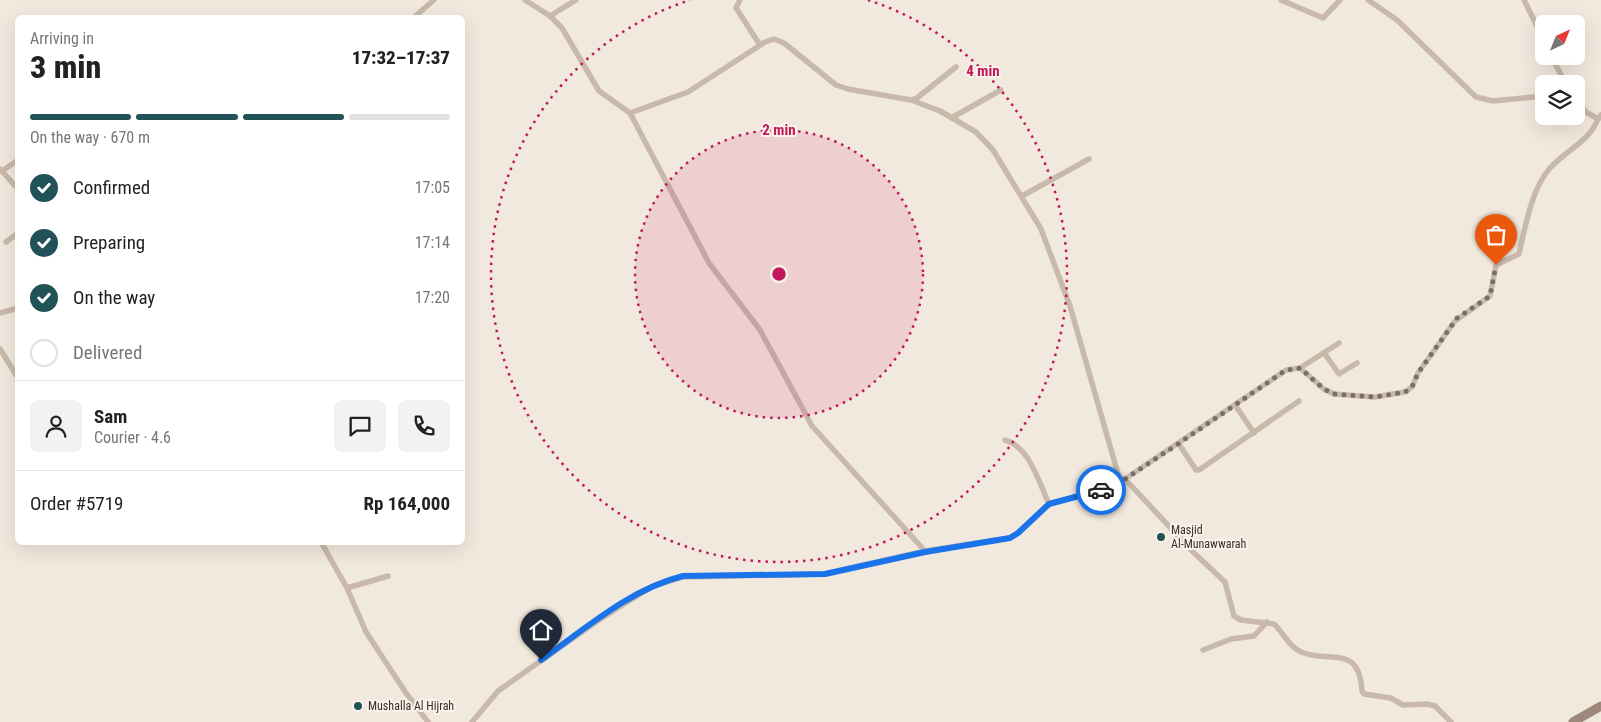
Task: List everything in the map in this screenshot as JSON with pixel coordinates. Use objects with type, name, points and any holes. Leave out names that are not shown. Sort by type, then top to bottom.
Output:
[{"type":"street","points":[[416,15],[434,0]]},
{"type":"street","points":[[525,0],[550,16],[567,35],[602,95],[630,113],[709,264],[760,330],[812,426],[925,552]]},
{"type":"street","points":[[550,16],[576,0]]},
{"type":"street","points":[[740,0],[736,8],[760,45]]},
{"type":"street","points":[[1281,0],[1323,18],[1340,0]]},
{"type":"street","points":[[1368,0],[1397,20],[1476,97],[1493,101],[1535,97]]},
{"type":"street","points":[[1524,0],[1535,22]]},
{"type":"street","points":[[630,113],[693,90],[760,45],[774,39],[784,42],[843,88],[911,100],[953,117],[985,141],[1022,196],[1041,229],[1063,286],[1122,480],[1225,582],[1234,616],[1241,620],[1274,624],[1288,642],[1304,653],[1347,660],[1360,674],[1364,694],[1391,698],[1403,704],[1435,706],[1451,722]]},
{"type":"street","points":[[911,100],[917,98],[956,67]]},
{"type":"street","points":[[953,117],[1001,90]]},
{"type":"street","points":[[1300,368],[1324,389],[1334,394],[1375,397],[1405,392],[1412,387],[1418,373],[1455,321],[1477,306],[1491,293],[1496,265],[1519,254],[1528,215],[1546,173],[1557,161],[1591,134],[1600,117],[1585,111]]},
{"type":"street","points":[[1022,196],[1089,159]]},
{"type":"street","points":[[15,162],[1,170],[15,186]]},
{"type":"street","points":[[6,242],[15,235]]},
{"type":"street","points":[[0,314],[15,309]]},
{"type":"street","points":[[472,722],[498,691],[599,620],[661,582],[683,576],[825,574],[925,552],[1014,536],[1049,504],[1095,492],[1122,480],[1283,372],[1300,368],[1325,354],[1339,343]]},
{"type":"street","points":[[0,349],[15,373]]},
{"type":"street","points":[[1325,354],[1340,374],[1357,363]]},
{"type":"street","points":[[1178,444],[1197,471],[1299,401]]},
{"type":"street","points":[[1235,405],[1254,433]]},
{"type":"street","points":[[1005,440],[1016,444],[1025,454],[1049,504]]},
{"type":"street","points":[[323,545],[347,588],[366,632],[406,693],[428,722]]},
{"type":"street","points":[[347,588],[388,576]]},
{"type":"street","points":[[1203,650],[1231,639],[1254,636],[1267,622]]},
{"type":"street","points":[[1573,722],[1600,710]]},
{"type":"way so far","points":[[1101,490],[1125,479],[1286,370],[1300,368],[1324,389],[1339,395],[1375,397],[1400,394],[1409,390],[1418,373],[1430,359],[1457,318],[1490,296],[1496,265]]},
{"type":"place","name":"Masjid Al-Munawwarah","points":[[1161,537]]},
{"type":"place","name":"Mushalla Al Hijrah","points":[[358,706]]},
{"type":"route","points":[[541,660],[642,592],[661,582],[683,576],[825,574],[925,552],[1010,538],[1049,504],[1101,490]]}]
